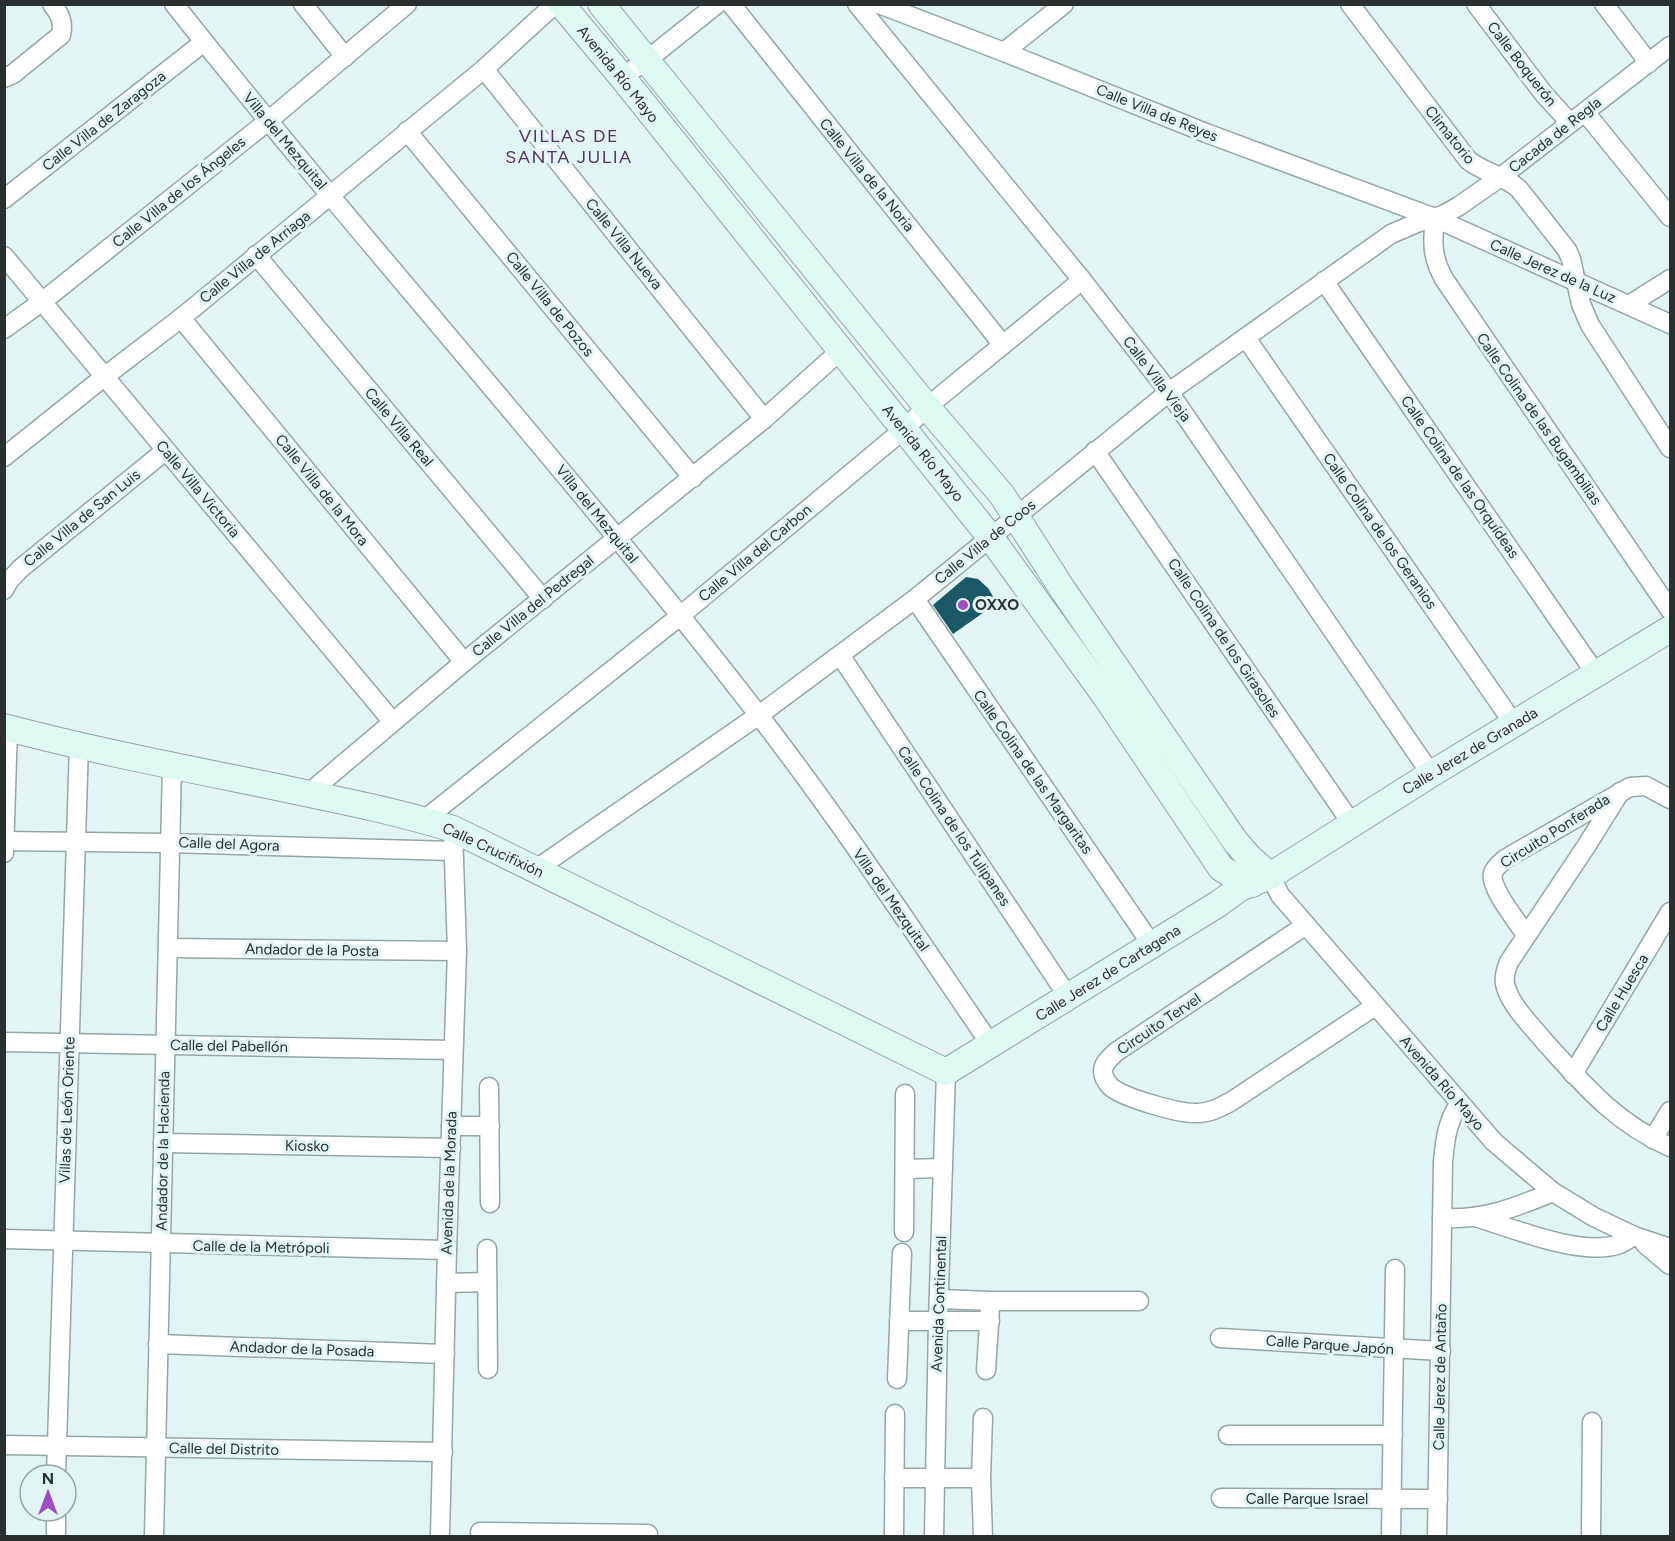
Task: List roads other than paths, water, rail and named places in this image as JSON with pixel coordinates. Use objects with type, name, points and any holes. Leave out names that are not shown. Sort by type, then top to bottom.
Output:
[{"type":"street","points":[[4,78],[13,74],[62,35],[61,17],[52,4]]},
{"type":"street","name":"Villa del Mezquital","points":[[174,4],[268,121],[617,537],[759,715],[872,870],[991,1045]]},
{"type":"street","points":[[303,4],[345,57]]},
{"type":"street","name":"Calle Villa de los Ángeles","points":[[4,329],[43,302],[268,121],[407,4]]},
{"type":"street","name":"Calle Villa de Arriaga","points":[[4,457],[181,318],[331,195],[484,69],[555,4]]},
{"type":"street","name":"Avenida Río Mayo","points":[[561,4],[991,538],[1106,696],[1221,868],[1234,876],[1267,885]]},
{"type":"street","name":"Avenida Río Mayo","points":[[601,4],[927,407],[982,470],[1017,516],[1063,590],[1267,885],[1306,925],[1494,1142],[1553,1192],[1594,1217],[1634,1236],[1671,1248]]},
{"type":"street","points":[[622,77],[717,4]]},
{"type":"street","name":"Calle Villa de la Noria","points":[[731,4],[1003,345]]},
{"type":"street","name":"Calle Villa Vieja","points":[[857,4],[1082,280],[1168,392],[1431,774]]},
{"type":"street","name":"Calle Villa de Reyes","points":[[879,4],[1206,133],[1435,218]]},
{"type":"street","points":[[1004,52],[1064,4]]},
{"type":"street","name":"Climatorio","points":[[1350,4],[1468,160],[1478,168],[1502,176],[1519,189],[1567,250],[1572,259],[1581,304],[1590,325],[1671,448]]},
{"type":"street","name":"Calle Boquerón","points":[[1476,4],[1543,93],[1578,118],[1671,217]]},
{"type":"street","points":[[1604,4],[1649,63]]},
{"type":"street","name":"Calle Villa de Zaragoza","points":[[4,199],[204,42]]},
{"type":"street","name":"Cacada de Regla","points":[[1435,218],[1450,212],[1502,176],[1669,49]]},
{"type":"street","name":"Calle Villa Nueva","points":[[484,69],[764,419]]},
{"type":"street","name":"Calle Villa de Pozos","points":[[407,131],[693,478]]},
{"type":"street","name":"Calle Villa de Coos","points":[[535,870],[759,715],[915,599],[1168,392],[1391,234],[1435,218]]},
{"type":"street","name":"Calle Jerez de la Luz","points":[[1435,218],[1671,324]]},
{"type":"street","name":"Calle Colina de las Bugambilias","points":[[1435,218],[1434,257],[1444,279],[1671,610]]},
{"type":"street","name":"Calle Villa Real","points":[[256,255],[543,599]]},
{"type":"street","name":"Calle Villa Victoria","points":[[4,256],[392,721]]},
{"type":"street","points":[[1629,305],[1671,279]]},
{"type":"street","name":"Calle Villa del Carbon","points":[[424,820],[680,616],[903,430],[927,407],[1082,280]]},
{"type":"street","name":"Calle Colina de las Orquídeas","points":[[1324,281],[1596,674]]},
{"type":"street","name":"Calle Villa de la Mora","points":[[181,318],[464,662]]},
{"type":"street","name":"Calle Colina de los Geranios","points":[[1246,338],[1514,724]]},
{"type":"street","name":"Calle Villa del Pedregal","points":[[309,793],[392,721],[764,419],[840,351]]},
{"type":"street","name":"Calle Villa de San Luis","points":[[4,590],[9,580],[20,569],[165,451]]},
{"type":"street","name":"Calle Colina de los Girasoles","points":[[1095,451],[1352,824]]},
{"type":"street","name":"Calle Colina de las Margaritas","points":[[915,599],[1152,945]]},
{"type":"street","name":"Calle Jerez de Granada","points":[[1267,885],[1352,824],[1671,629]]},
{"type":"street","name":"Calle Colina de los Tulipanes","points":[[840,655],[1069,998]]},
{"type":"street","points":[[4,854],[6,727]]},
{"type":"street","name":"Calle Crucifixión","points":[[6,727],[172,766],[309,793],[424,820],[453,840],[535,870],[946,1072]]},
{"type":"street","name":"Villas de León Oriente","points":[[57,1463],[79,744]]},
{"type":"street","name":"Andador de la Hacienda","points":[[154,1536],[172,766]]},
{"type":"street","name":"Circuito Ponferada","points":[[1526,935],[1492,880],[1496,868],[1505,859],[1630,787],[1646,786],[1671,799]]},
{"type":"street","name":"Circuito Ponferada","points":[[1620,792],[1504,972],[1507,990],[1525,1019],[1598,1100],[1620,1118],[1653,1139],[1671,1147]]},
{"type":"street","name":"Calle del Agora","points":[[5,841],[169,843],[453,840]]},
{"type":"street","name":"Avenida de la Morada","points":[[440,1536],[457,951],[453,840]]},
{"type":"street","name":"Calle Jerez de Cartagena","points":[[946,1072],[1069,998],[1218,904],[1228,895],[1267,885]]},
{"type":"street","name":"Calle Huesca","points":[[1574,1074],[1671,912]]},
{"type":"street","name":"Circuito Tervel","points":[[1306,925],[1116,1052],[1102,1072],[1110,1087],[1171,1109],[1196,1113],[1209,1112],[1232,1101],[1375,1006]]},
{"type":"street","name":"Andador de la Posta","points":[[168,948],[457,951]]},
{"type":"street","name":"Calle del Pabellón","points":[[4,1042],[453,1050]]},
{"type":"street","name":"Avenida Continental","points":[[934,1536],[946,1072]]},
{"type":"street","points":[[489,1087],[490,1203]]},
{"type":"street","points":[[904,1232],[905,1094]]},
{"type":"street","name":"Calle Jerez de Antaño","points":[[1437,1536],[1443,1162],[1447,1128],[1460,1103]]},
{"type":"street","points":[[1653,1139],[1671,1111]]},
{"type":"street","points":[[451,1126],[490,1126]]},
{"type":"street","name":"Kiosko","points":[[163,1143],[451,1148]]},
{"type":"street","points":[[906,1169],[943,1168]]},
{"type":"street","points":[[1442,1218],[1495,1214],[1553,1192]]},
{"type":"street","points":[[1475,1216],[1563,1244],[1600,1247],[1618,1245],[1634,1236]]},
{"type":"street","name":"Avenida Río Mayo","points":[[1634,1236],[1671,1265]]},
{"type":"street","name":"Calle de la Metrópoli","points":[[4,1239],[161,1245],[447,1250]]},
{"type":"street","points":[[487,1249],[488,1369]]},
{"type":"street","points":[[897,1379],[902,1253]]},
{"type":"street","points":[[1391,1536],[1395,1269]]},
{"type":"street","points":[[446,1282],[487,1282]]},
{"type":"street","points":[[940,1299],[1139,1301]]},
{"type":"street","points":[[986,1370],[991,1301]]},
{"type":"street","points":[[899,1322],[990,1322]]},
{"type":"street","name":"Calle Parque Japón","points":[[1220,1338],[1441,1351]]},
{"type":"street","name":"Andador de la Posada","points":[[158,1344],[445,1354]]},
{"type":"street","points":[[894,1536],[896,1414]]},
{"type":"street","points":[[983,1418],[981,1478],[983,1536]]},
{"type":"street","points":[[1591,1536],[1592,1422]]},
{"type":"street","points":[[1228,1435],[1393,1435]]},
{"type":"street","name":"Calle del Distrito","points":[[4,1445],[443,1452]]},
{"type":"street","points":[[894,1478],[981,1478]]},
{"type":"street","name":"Calle Parque Israel","points":[[1221,1498],[1438,1499]]},
{"type":"street","points":[[480,1532],[563,1535],[648,1534]]},
{"type":"place","name":"OXXO","points":[[963,605]]},
{"type":"district","name":"VILLAS DE SANTA JULIA","points":[[569,146]]}]
